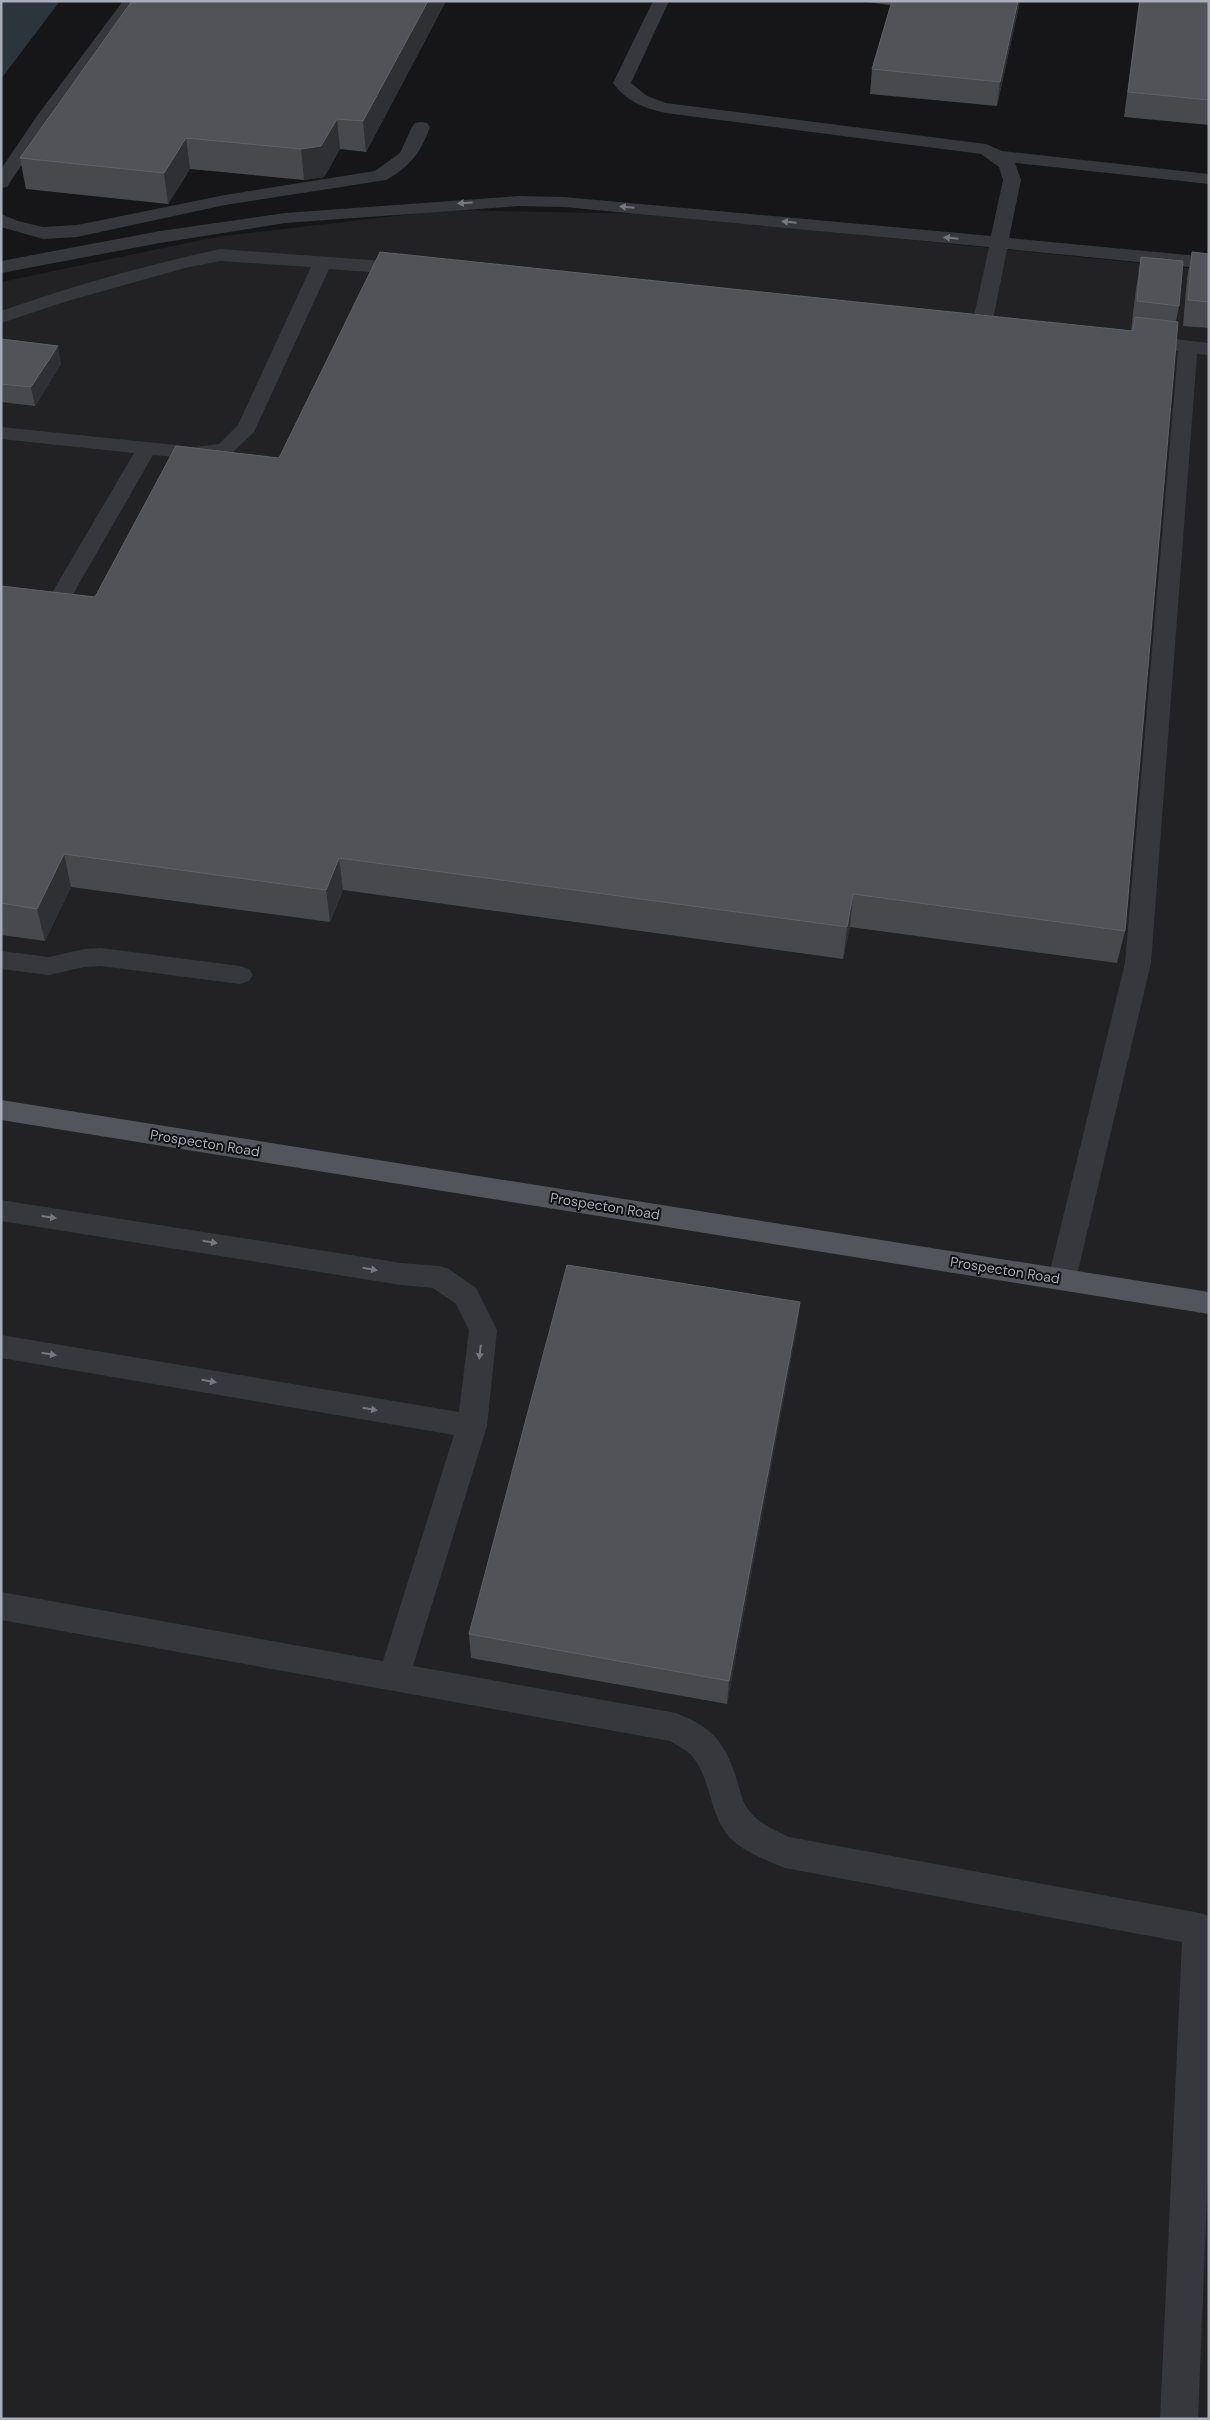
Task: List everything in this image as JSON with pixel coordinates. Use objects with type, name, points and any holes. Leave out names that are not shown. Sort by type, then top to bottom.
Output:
[{"type":"main road","name":"Prospecton Road","points":[[1,1110],[1209,1302]]},
{"type":"lane","points":[[1,183],[43,120],[130,1]]},
{"type":"lane","points":[[661,1],[622,83],[629,92],[643,103],[666,108],[986,149],[998,156],[1012,171],[1012,180],[982,325]]},
{"type":"lane","points":[[1,219],[12,226],[43,233],[77,231],[225,200],[380,176],[398,167],[412,153],[421,128]]},
{"type":"lane","points":[[998,156],[1209,178]]},
{"type":"lane","points":[[1,267],[160,236],[285,218],[519,201],[564,202],[999,243],[1163,267],[1209,263]]},
{"type":"lane","points":[[1,317],[56,298],[210,256],[232,254],[427,270]]},
{"type":"lane","points":[[1,433],[195,453],[226,449],[237,441],[247,428],[323,262]]},
{"type":"lane","points":[[962,323],[1001,327]]},
{"type":"lane","points":[[1062,1279],[1138,962],[1198,348],[1119,340]]},
{"type":"lane","points":[[50,615],[147,448]]},
{"type":"lane","points":[[1,960],[49,966],[84,958],[101,957],[240,975]]},
{"type":"lane","points":[[1,1210],[401,1274],[439,1277],[466,1296],[483,1330],[472,1426],[394,1677]]},
{"type":"lane","points":[[1,1346],[472,1426]]},
{"type":"lane","points":[[1,1606],[676,1728],[702,1744],[716,1765],[732,1814],[748,1833],[786,1852],[1204,1920],[1202,2052],[1179,2419]]},
{"type":"shaded area","points":[[1,1],[60,1],[1,79]]},
{"type":"shaded area","points":[[446,210],[655,214],[1209,270],[1209,2419],[1,2419],[1,282],[216,237]]},
{"type":"building","points":[[132,1],[428,1],[363,121],[337,119],[321,146],[301,149],[186,138],[164,173],[20,158]]},
{"type":"building","points":[[892,1],[1018,1],[1000,82],[872,69]]},
{"type":"building","points":[[1140,1],[1209,1],[1209,100],[1128,92]]},
{"type":"building","points":[[380,252],[1133,331],[1135,317],[1178,322],[1125,931],[853,894],[847,927],[339,858],[326,890],[64,854],[37,909],[1,903],[1,586],[95,597],[176,446],[279,458]]},
{"type":"building","points":[[1192,252],[1209,254],[1209,302],[1188,300]]},
{"type":"building","points":[[1141,257],[1183,261],[1179,306],[1137,301]]},
{"type":"building","points":[[1,339],[58,346],[31,387],[1,384]]},
{"type":"building","points":[[567,1265],[800,1302],[729,1681],[469,1634]]}]
